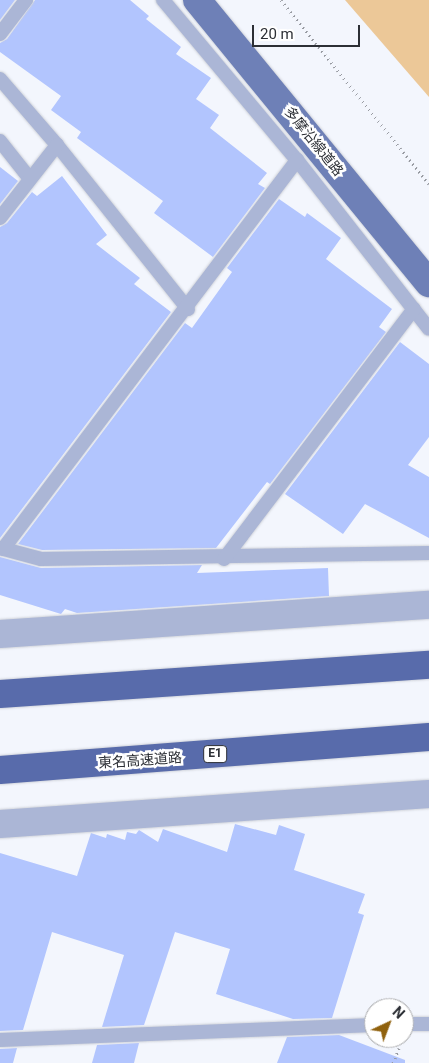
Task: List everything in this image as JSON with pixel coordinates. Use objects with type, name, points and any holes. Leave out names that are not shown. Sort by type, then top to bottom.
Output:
[{"type":"highway","points":[[0,694],[429,665]]},
{"type":"highway","name":"東名高速道路","points":[[0,770],[429,738]]},
{"type":"main road","name":"多摩沿線道路","points":[[197,0],[429,284]]},
{"type":"street","points":[[0,634],[429,605]]},
{"type":"street","points":[[0,824],[429,794]]},
{"type":"lane","points":[[0,34],[26,0]]},
{"type":"lane","points":[[163,0],[297,160],[429,329]]},
{"type":"lane","points":[[0,79],[57,145],[188,309]]},
{"type":"lane","points":[[0,142],[30,179]]},
{"type":"lane","points":[[0,218],[57,145]]},
{"type":"lane","points":[[297,160],[188,309],[2,549],[41,560],[224,559],[429,552]]},
{"type":"lane","points":[[224,559],[414,309]]},
{"type":"lane","points":[[414,1024],[429,1024]]},
{"type":"lane","points":[[0,1040],[364,1025]]},
{"type":"path","points":[[280,0],[429,184]]},
{"type":"shaded area","points":[[345,0],[429,0],[429,97]]},
{"type":"building","points":[[0,0],[15,0],[0,20]]},
{"type":"building","points":[[35,0],[130,0],[149,16],[146,19],[181,47],[176,54],[211,78],[196,99],[219,115],[210,128],[267,173],[258,184],[265,188],[213,257],[154,213],[163,201],[77,138],[81,132],[51,110],[61,96],[0,52],[0,43],[7,39]]},
{"type":"building","points":[[0,167],[18,181],[0,204]]},
{"type":"building","points":[[62,176],[107,235],[96,244],[140,278],[134,284],[171,312],[0,538],[0,227],[7,223],[32,192],[37,196]]},
{"type":"building","points":[[279,199],[305,217],[307,213],[341,238],[326,259],[392,309],[379,327],[386,332],[270,484],[267,482],[216,548],[42,550],[18,544],[185,323],[192,328],[232,272],[227,268]]},
{"type":"building","points":[[400,342],[429,364],[429,437],[408,465],[429,477],[429,538],[365,504],[343,534],[285,494]]},
{"type":"building","points":[[0,557],[41,568],[202,565],[197,573],[328,568],[329,596],[77,613],[65,609],[61,614],[0,595]]},
{"type":"building","points":[[235,824],[276,835],[279,825],[305,834],[294,870],[365,894],[358,913],[364,915],[332,1018],[293,1019],[216,994],[230,949],[175,932],[144,1025],[102,1027],[124,955],[52,932],[23,1030],[0,1031],[0,853],[77,876],[91,833],[106,838],[107,834],[125,840],[127,832],[136,834],[139,830],[158,842],[163,829],[227,852]]},
{"type":"building","points":[[339,1035],[364,1044],[364,1048],[373,1048],[405,1060],[405,1063],[277,1063],[287,1037]]},
{"type":"building","points":[[139,1043],[134,1063],[92,1063],[97,1045]]},
{"type":"building","points":[[17,1048],[13,1063],[0,1063],[0,1049]]}]
